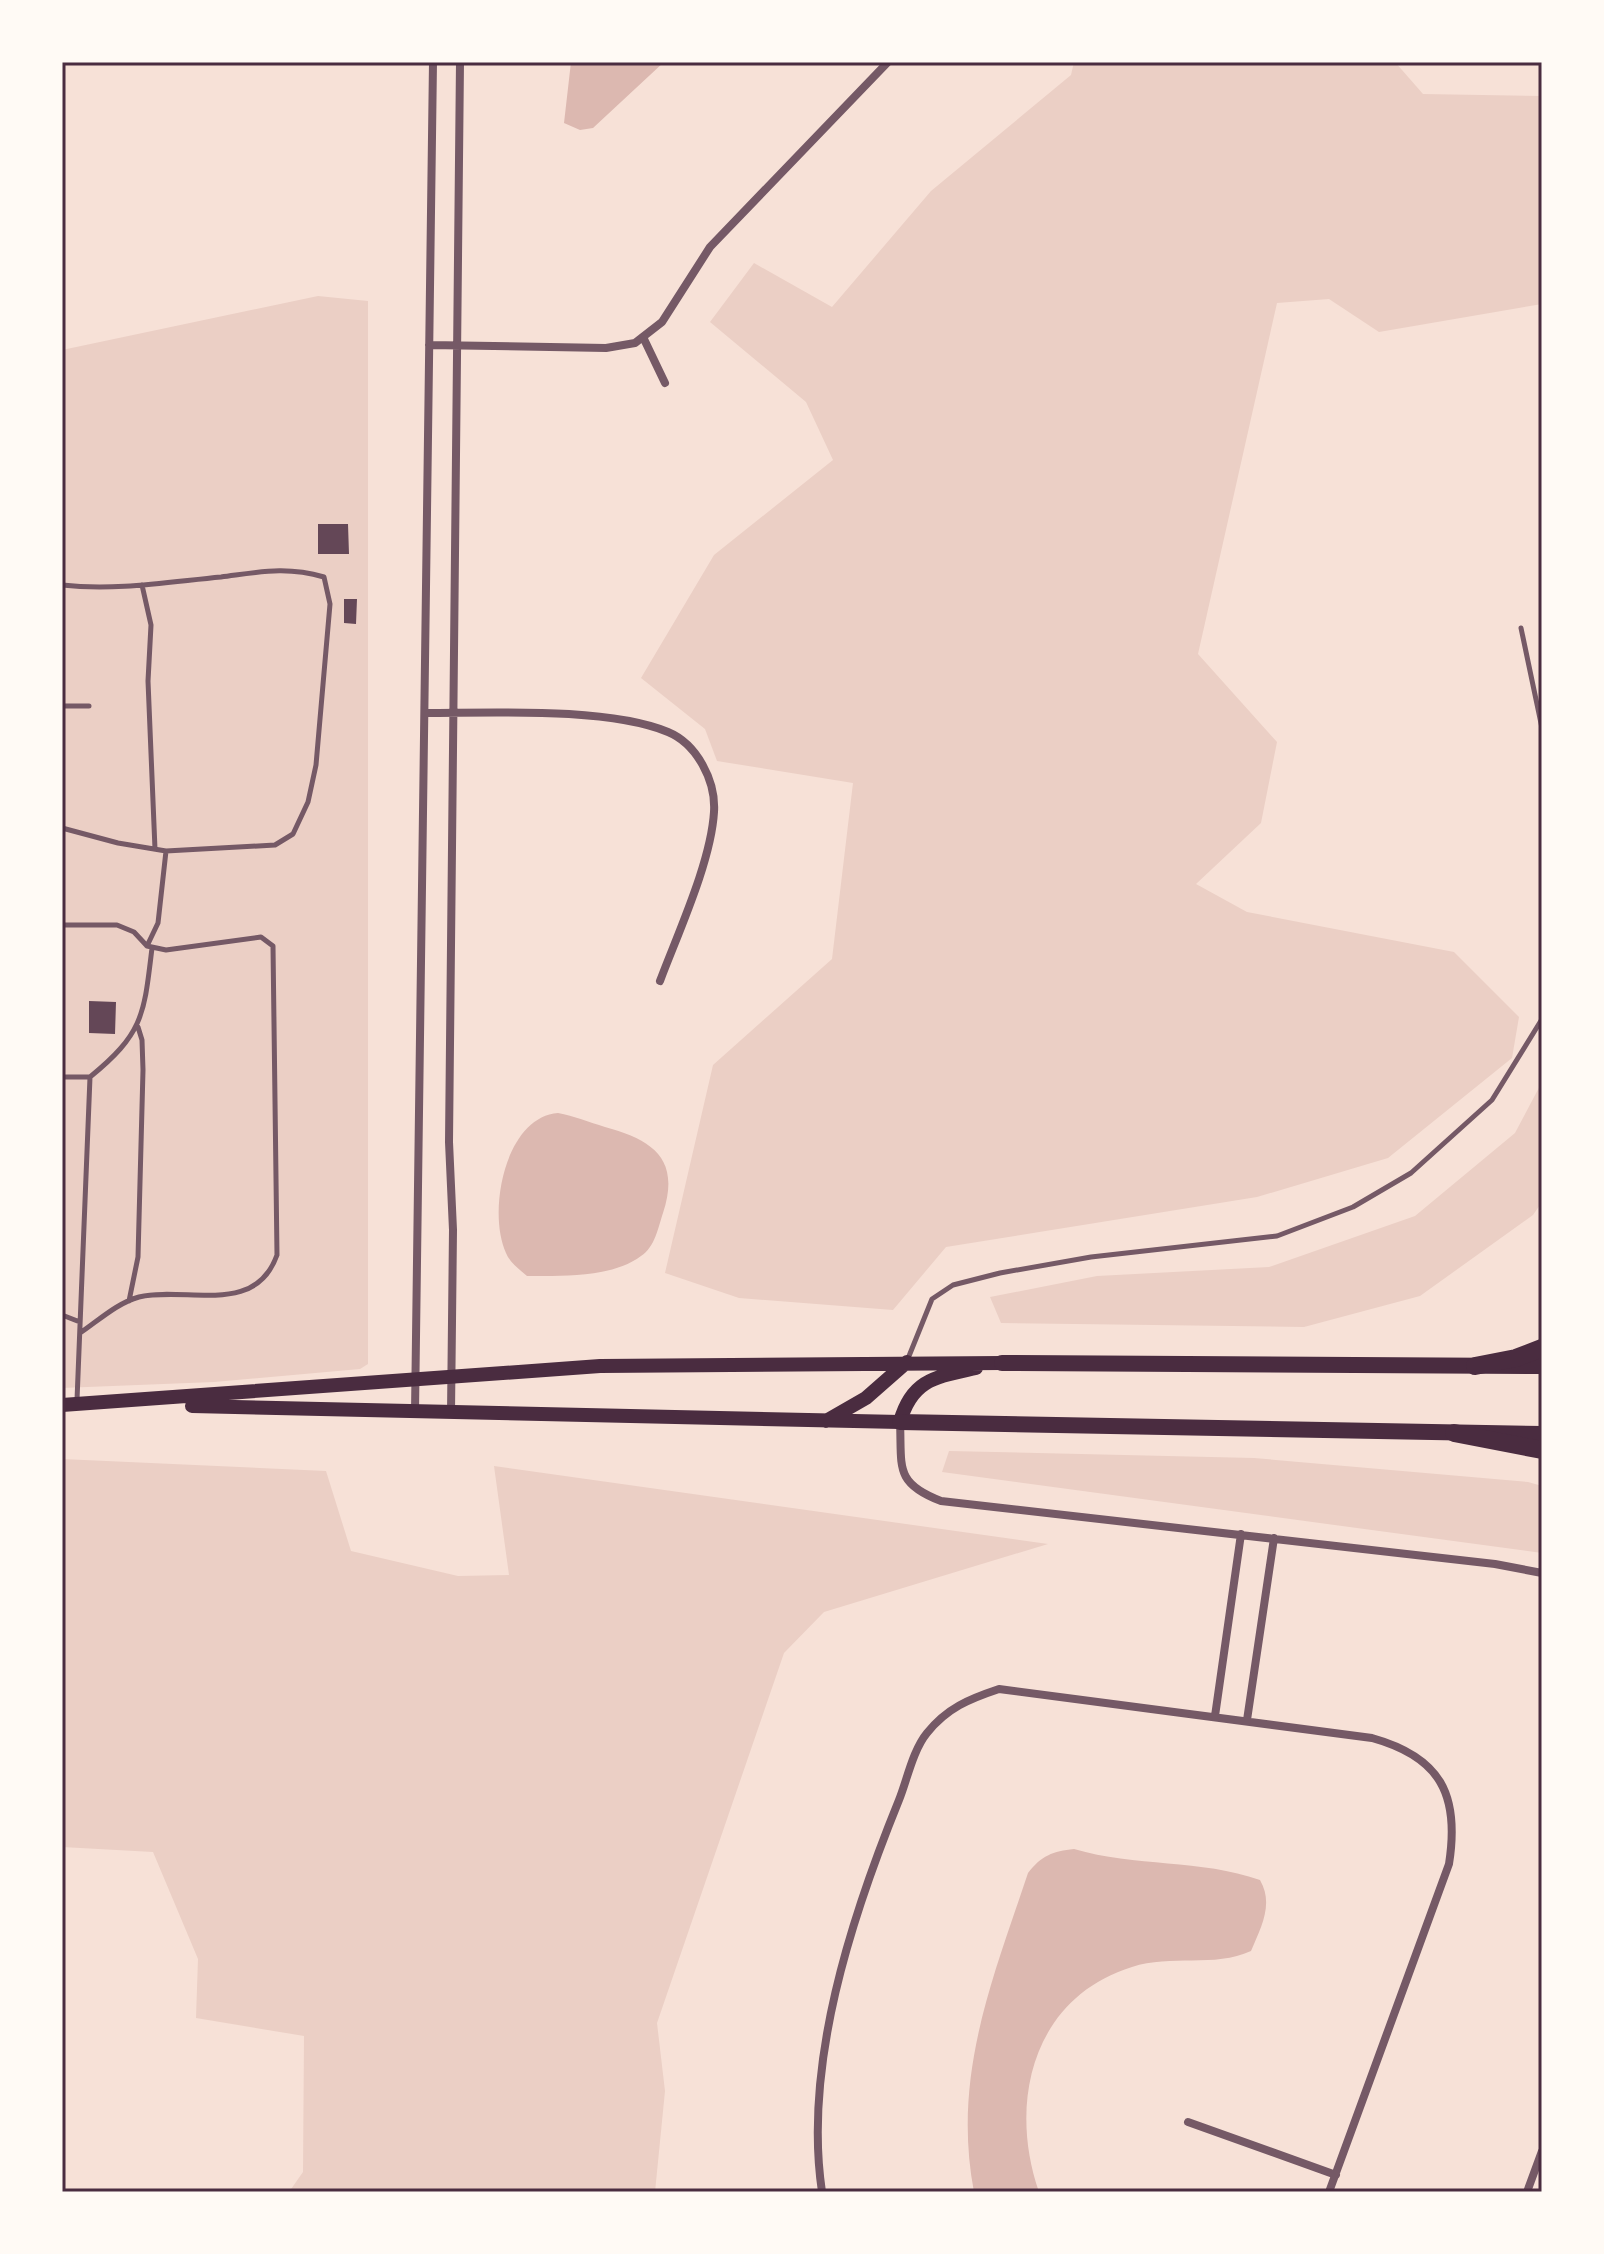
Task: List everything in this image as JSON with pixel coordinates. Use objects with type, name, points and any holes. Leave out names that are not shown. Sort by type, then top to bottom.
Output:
[{"type":"highway","points":[[1475,1366],[1516,1358],[1542,1348]]},
{"type":"highway","points":[[1454,1433],[1542,1450]]},
{"type":"main road","points":[[111,1404],[600,1366],[907,1362],[1542,1366]]},
{"type":"main road","points":[[825,1421],[866,1398],[907,1362]]},
{"type":"main road","points":[[900,1422],[906,1402],[917,1388],[940,1376],[1002,1363]]},
{"type":"main road","points":[[69,1405],[1542,1434]]},
{"type":"street","points":[[415,1412],[433,62]]},
{"type":"street","points":[[451,1413],[460,62]]},
{"type":"street","points":[[429,345],[606,348],[635,343],[662,322],[710,247],[888,62]]},
{"type":"street","points":[[643,337],[665,383]]},
{"type":"street","points":[[425,713],[632,721],[671,733],[695,752],[714,795],[711,839],[660,981]]},
{"type":"street","points":[[900,1422],[905,1480],[914,1490],[941,1501],[1495,1564],[1542,1573]]},
{"type":"street","points":[[1215,1716],[1241,1534]]},
{"type":"street","points":[[1247,1720],[1274,1538]]},
{"type":"street","points":[[822,2192],[816,2124],[821,2050],[873,1864],[925,1735],[958,1703],[999,1689],[1372,1738],[1405,1747],[1436,1773],[1449,1803],[1454,1833],[1449,1864],[1329,2192]]},
{"type":"street","points":[[1188,2122],[1336,2175]]},
{"type":"street","points":[[1527,2192],[1542,2151]]},
{"type":"lane","points":[[62,585],[89,588],[142,585],[295,569],[324,577],[330,604],[316,765],[308,802],[293,834],[275,845],[166,851],[62,828]]},
{"type":"lane","points":[[142,585],[151,625],[148,681],[155,849]]},
{"type":"lane","points":[[1521,628],[1542,728]]},
{"type":"lane","points":[[62,706],[89,706]]},
{"type":"lane","points":[[129,1302],[138,1257],[143,1070],[142,1040],[138,1027],[149,947],[158,923],[166,851]]},
{"type":"lane","points":[[62,925],[117,925],[134,932],[149,947],[166,950],[261,937],[273,946],[277,1255],[264,1278],[240,1291],[215,1297],[139,1297],[80,1333]]},
{"type":"lane","points":[[907,1362],[932,1299],[953,1285],[1000,1273],[1091,1257],[1277,1236],[1323,1221],[1381,1192],[1439,1151],[1492,1100],[1542,1019]]},
{"type":"lane","points":[[62,1077],[90,1077],[122,1051],[138,1027]]},
{"type":"lane","points":[[69,1405],[80,1333],[90,1077]]},
{"type":"lane","points":[[62,1315],[80,1322]]},
{"type":"shaded area","points":[[571,62],[664,62],[593,128],[580,130],[564,123]]},
{"type":"shaded area","points":[[1074,62],[1395,62],[1423,94],[1542,96],[1542,304],[1379,332],[1329,299],[1277,303],[1198,654],[1277,742],[1261,823],[1196,884],[1247,912],[1454,952],[1519,1017],[1512,1058],[1388,1158],[1257,1197],[946,1247],[893,1310],[739,1298],[665,1273],[713,1065],[832,959],[853,783],[717,761],[705,729],[641,678],[714,555],[833,460],[806,402],[710,322],[754,263],[832,307],[931,191],[1071,75]]},
{"type":"shaded area","points":[[318,296],[368,301],[368,1364],[360,1369],[214,1382],[62,1388],[62,350]]},
{"type":"shaded area","points":[[1542,1082],[1542,1202],[1533,1215],[1420,1296],[1304,1327],[1001,1323],[990,1297],[1097,1276],[1269,1267],[1415,1216],[1515,1133]]},
{"type":"shaded area","points":[[558,1113],[636,1138],[649,1145],[665,1165],[668,1194],[655,1237],[646,1252],[629,1263],[586,1274],[527,1276],[506,1253],[499,1214],[505,1169],[513,1148],[525,1131],[540,1118]]},
{"type":"shaded area","points":[[949,1451],[1254,1458],[1528,1482],[1542,1486],[1542,1553],[942,1472]]},
{"type":"shaded area","points":[[62,1459],[326,1471],[351,1551],[458,1576],[509,1575],[494,1466],[1048,1544],[824,1612],[784,1653],[657,2023],[665,2091],[655,2192],[289,2192],[303,2172],[304,2036],[196,2018],[198,1959],[153,1852],[62,1847]]},
{"type":"shaded area","points":[[1074,1849],[1097,1855],[1215,1869],[1260,1880],[1266,1898],[1262,1924],[1251,1951],[1222,1959],[1162,1961],[1132,1967],[1098,1982],[1071,2003],[1050,2028],[1036,2058],[1028,2090],[1026,2124],[1030,2158],[1039,2192],[974,2192],[968,2108],[979,2030],[989,1991],[1028,1873],[1048,1855]]},
{"type":"building","points":[[318,524],[348,524],[349,554],[318,554]]},
{"type":"building","points":[[344,599],[357,599],[356,624],[344,623]]},
{"type":"building","points":[[89,1001],[116,1002],[115,1034],[89,1033]]}]
